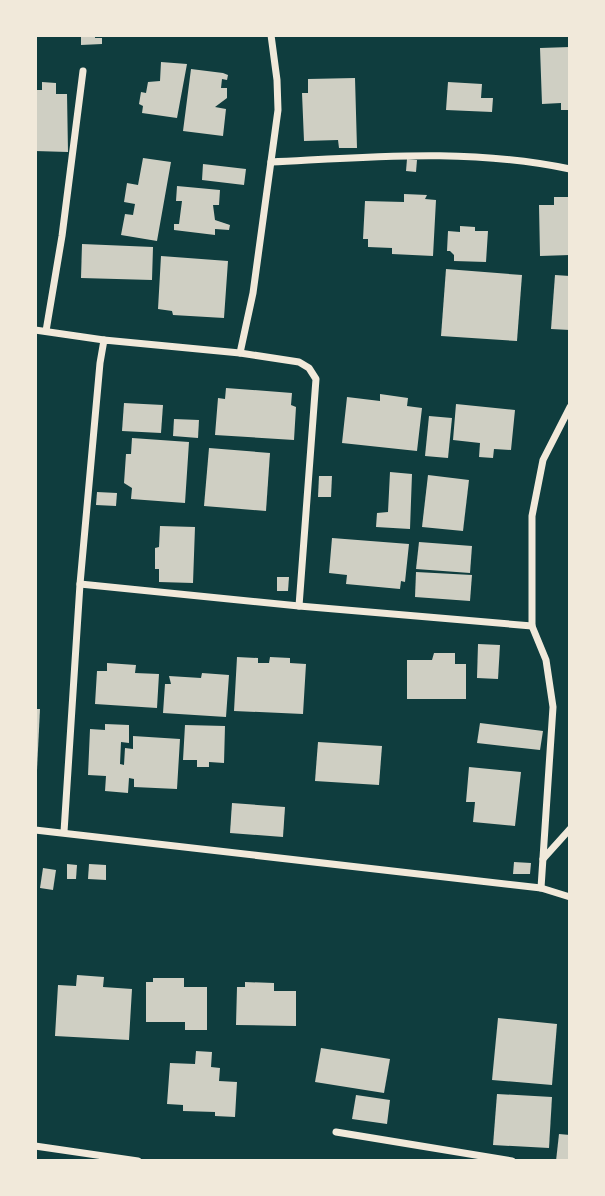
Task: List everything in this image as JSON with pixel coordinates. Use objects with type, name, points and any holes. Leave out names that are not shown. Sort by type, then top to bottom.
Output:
[{"type":"street","points":[[240,353],[253,293],[278,110],[271,35]]},
{"type":"street","points":[[46,331],[62,236],[83,71]]},
{"type":"street","points":[[271,162],[441,155],[482,157],[570,169]]},
{"type":"street","points":[[35,330],[104,340],[240,353],[299,362],[309,368],[316,379],[299,606]]},
{"type":"street","points":[[64,832],[80,584],[104,340]]},
{"type":"street","points":[[541,888],[552,707],[546,660],[532,626],[532,516],[543,460],[570,407]]},
{"type":"street","points":[[80,584],[532,626]]},
{"type":"street","points":[[35,830],[541,888],[570,897]]},
{"type":"street","points":[[543,859],[570,830]]},
{"type":"street","points":[[336,1132],[512,1161]]},
{"type":"street","points":[[35,1146],[138,1161]]},
{"type":"building","points":[[95,35],[95,38],[102,38],[102,44],[81,45],[81,36]]},
{"type":"building","points":[[570,47],[570,110],[561,110],[561,103],[542,104],[540,48]]},
{"type":"building","points":[[161,62],[187,64],[177,118],[142,113],[143,106],[139,104],[141,92],[146,93],[148,82],[160,81]]},
{"type":"building","points":[[191,69],[228,75],[227,80],[222,79],[221,88],[227,88],[227,98],[215,107],[226,109],[223,136],[183,131]]},
{"type":"building","points":[[355,78],[357,148],[339,148],[338,140],[304,141],[302,93],[308,93],[308,79]]},
{"type":"building","points":[[42,82],[56,83],[56,94],[67,94],[68,152],[35,151],[35,90],[42,90]]},
{"type":"building","points":[[448,82],[482,84],[481,98],[493,98],[492,112],[446,110]]},
{"type":"building","points":[[143,158],[171,162],[157,241],[121,235],[125,214],[133,215],[135,204],[124,202],[127,183],[138,185]]},
{"type":"building","points":[[407,159],[417,160],[416,172],[406,171]]},
{"type":"building","points":[[203,164],[246,169],[244,185],[202,180]]},
{"type":"building","points":[[177,186],[220,190],[219,205],[213,205],[215,220],[230,225],[229,230],[215,229],[215,235],[174,230],[174,224],[179,224],[182,201],[176,201]]},
{"type":"building","points":[[404,194],[427,195],[425,199],[436,200],[433,256],[392,254],[392,248],[368,247],[368,239],[363,239],[365,201],[404,202]]},
{"type":"building","points":[[554,197],[570,197],[570,255],[540,256],[539,205],[554,205]]},
{"type":"building","points":[[460,226],[475,227],[475,231],[488,231],[486,262],[454,261],[454,255],[447,251],[448,231],[460,232]]},
{"type":"building","points":[[82,244],[153,247],[152,280],[81,278]]},
{"type":"building","points":[[161,256],[228,261],[224,318],[173,315],[172,311],[158,309]]},
{"type":"building","points":[[446,269],[522,275],[517,341],[441,336]]},
{"type":"building","points":[[555,275],[570,276],[570,330],[551,329]]},
{"type":"building","points":[[226,388],[292,393],[291,405],[296,407],[294,440],[215,435],[218,398],[225,399]]},
{"type":"building","points":[[380,394],[408,398],[407,406],[422,408],[417,451],[342,443],[347,397],[380,401]]},
{"type":"building","points":[[124,403],[163,405],[161,433],[122,431]]},
{"type":"building","points":[[456,404],[515,410],[511,450],[494,449],[493,458],[479,457],[480,443],[453,440]]},
{"type":"building","points":[[429,416],[452,418],[448,458],[425,456]]},
{"type":"building","points":[[174,419],[199,420],[198,438],[173,436]]},
{"type":"building","points":[[132,438],[189,442],[185,503],[131,499],[132,488],[124,483],[126,454],[131,454]]},
{"type":"building","points":[[209,448],[270,453],[266,511],[204,506]]},
{"type":"building","points":[[390,472],[412,474],[410,529],[376,527],[377,513],[388,512]]},
{"type":"building","points":[[428,475],[469,480],[463,531],[422,527]]},
{"type":"building","points":[[319,476],[332,476],[331,497],[318,497]]},
{"type":"building","points":[[97,492],[117,493],[116,506],[96,505]]},
{"type":"building","points":[[160,526],[195,527],[193,583],[159,582],[159,569],[155,569],[155,548],[159,547]]},
{"type":"building","points":[[332,538],[409,544],[405,582],[401,581],[400,589],[346,584],[347,575],[329,573]]},
{"type":"building","points":[[419,542],[472,546],[470,573],[416,569]]},
{"type":"building","points":[[416,572],[472,575],[470,601],[415,597]]},
{"type":"building","points":[[277,577],[289,577],[288,591],[277,591]]},
{"type":"building","points":[[478,644],[500,645],[498,679],[477,678]]},
{"type":"building","points":[[434,653],[455,653],[455,664],[466,664],[466,699],[407,699],[407,660],[432,660]]},
{"type":"building","points":[[237,657],[258,658],[258,663],[269,663],[270,657],[290,658],[290,663],[306,664],[303,714],[234,711]]},
{"type":"building","points":[[107,663],[136,665],[135,673],[159,674],[157,708],[95,704],[97,671],[107,671]]},
{"type":"building","points":[[202,673],[229,675],[226,717],[163,713],[165,684],[171,684],[169,676],[201,678]]},
{"type":"building","points":[[35,709],[40,709],[37,770],[35,770]]},
{"type":"building","points":[[480,723],[543,731],[540,750],[477,743]]},
{"type":"building","points":[[105,724],[129,725],[129,743],[121,742],[120,764],[124,765],[125,748],[133,749],[133,736],[180,739],[177,789],[134,787],[134,779],[129,778],[128,793],[105,791],[106,776],[88,775],[90,729],[105,730]]},
{"type":"building","points":[[185,725],[225,726],[224,763],[209,762],[209,767],[197,767],[197,760],[183,760]]},
{"type":"building","points":[[318,742],[382,746],[379,785],[315,781]]},
{"type":"building","points":[[469,767],[521,772],[515,826],[473,822],[475,802],[466,802]]},
{"type":"building","points":[[232,803],[285,807],[283,837],[230,833]]},
{"type":"building","points":[[514,862],[531,863],[530,874],[513,874]]},
{"type":"building","points":[[67,864],[77,865],[76,879],[67,879]]},
{"type":"building","points":[[89,864],[106,865],[106,880],[88,879]]},
{"type":"building","points":[[43,868],[56,870],[53,890],[40,888]]},
{"type":"building","points":[[77,975],[104,977],[103,987],[132,989],[129,1040],[55,1036],[58,985],[76,986]]},
{"type":"building","points":[[153,978],[184,978],[184,987],[207,987],[207,1030],[185,1030],[185,1022],[146,1022],[146,982],[153,982]]},
{"type":"building","points":[[245,982],[274,983],[274,991],[296,991],[296,1026],[236,1025],[237,987],[245,987]]},
{"type":"building","points":[[498,1018],[557,1024],[552,1085],[492,1080]]},
{"type":"building","points":[[321,1048],[390,1059],[384,1093],[315,1082]]},
{"type":"building","points":[[196,1051],[212,1052],[211,1067],[220,1068],[219,1081],[237,1082],[235,1117],[215,1116],[215,1112],[183,1111],[183,1105],[167,1104],[170,1063],[195,1064]]},
{"type":"building","points":[[497,1094],[552,1097],[549,1148],[493,1145]]},
{"type":"building","points":[[356,1095],[390,1100],[387,1124],[352,1119]]},
{"type":"building","points":[[559,1134],[570,1135],[570,1161],[556,1161]]}]
